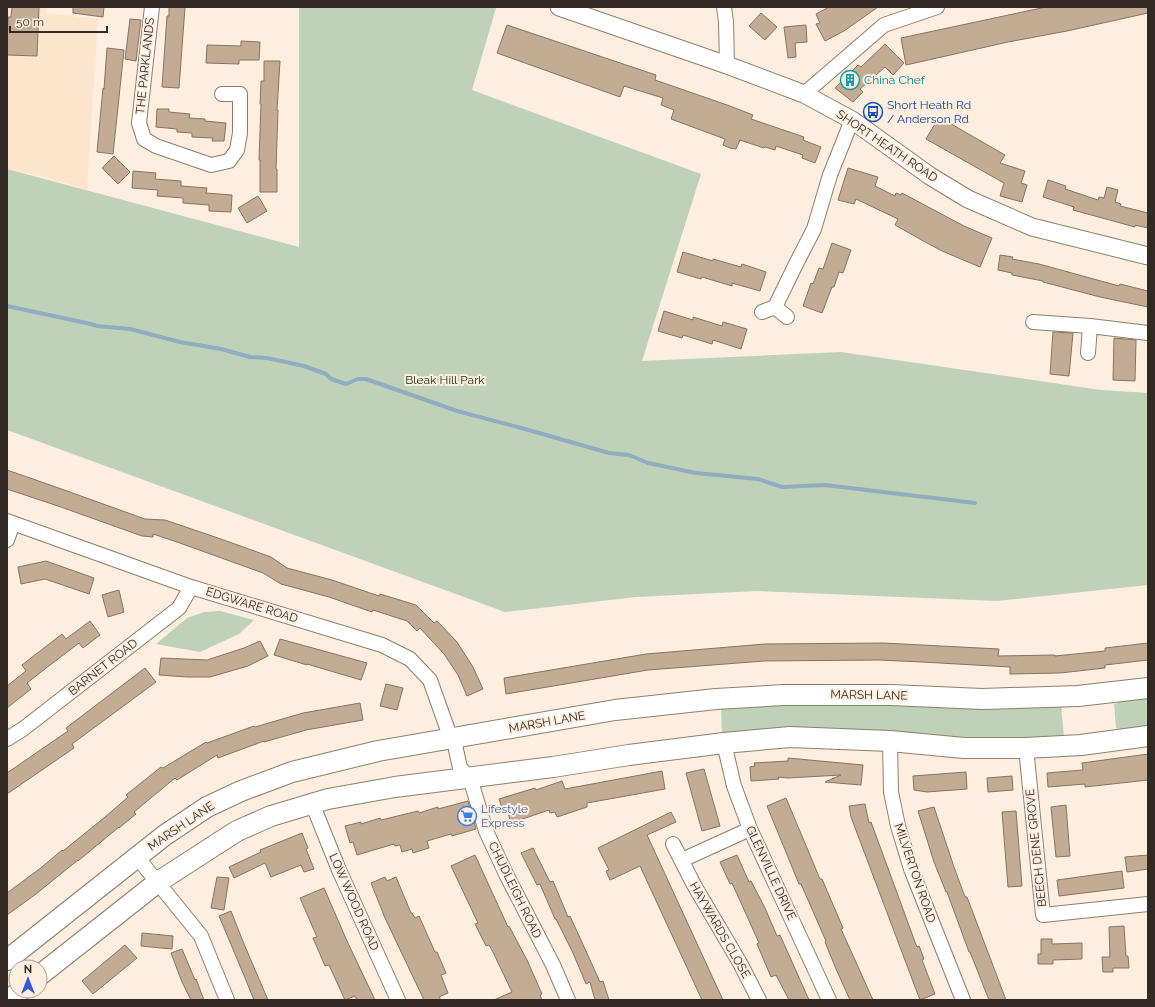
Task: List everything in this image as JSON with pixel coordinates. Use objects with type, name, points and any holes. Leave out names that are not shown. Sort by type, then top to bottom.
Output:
[{"type":"main road","name":"MARSH LANE","points":[[7,960],[165,835],[207,807],[241,791],[292,772],[378,751],[615,710],[716,699],[836,694],[891,695],[982,700],[1078,696],[1148,688]]},
{"type":"main road","points":[[48,969],[158,882],[237,831],[271,816],[312,803],[394,787],[724,743],[790,737],[890,741],[964,748],[1026,748],[1081,745],[1148,736]]},
{"type":"street","name":"THE PARKLANDS","points":[[152,7],[139,123],[144,139],[156,146],[211,165],[228,161],[238,150],[240,133],[240,94],[222,94]]},
{"type":"street","name":"SHORT HEATH ROAD","points":[[559,7],[727,65],[804,94],[852,120],[930,176],[968,199],[1032,227],[1148,256]]},
{"type":"street","points":[[724,7],[726,22],[727,65]]},
{"type":"street","points":[[804,94],[884,25],[937,7]]},
{"type":"street","points":[[762,312],[775,307],[814,230],[830,175],[852,120]]},
{"type":"street","points":[[775,307],[787,317]]},
{"type":"street","points":[[1033,322],[1090,326],[1148,333]]},
{"type":"street","points":[[1088,353],[1090,326]]},
{"type":"street","points":[[7,540],[10,522]]},
{"type":"street","name":"EDGWARE ROAD","points":[[10,522],[191,587],[382,645],[410,659],[430,680],[451,739],[455,745],[460,768],[470,778]]},
{"type":"street","name":"BARNET ROAD","points":[[7,739],[23,729],[178,608],[191,587]]},
{"type":"street","name":"MILVERTON ROAD","points":[[890,741],[891,792],[898,826],[911,869],[963,1000]]},
{"type":"street","name":"GLENVILLE DRIVE","points":[[724,743],[734,786],[750,829],[829,1000]]},
{"type":"street","name":"BEECH DENE GROVE","points":[[1026,748],[1043,915],[1148,904]]},
{"type":"street","name":"CHUDLEIGH ROAD","points":[[470,778],[486,831],[506,874],[553,965],[568,1000]]},
{"type":"street","name":"LOW WOOD ROAD","points":[[312,803],[339,870],[398,1000]]},
{"type":"street","points":[[682,860],[750,829]]},
{"type":"street","name":"HAYWARDS CLOSE","points":[[673,844],[694,885],[740,963],[759,1000]]},
{"type":"street","points":[[137,857],[201,936],[227,1000]]},
{"type":"shaded area","points":[[7,7],[46,7],[46,13],[98,19],[87,189],[41,176],[7,169]]},
{"type":"green space","name":"Bleak Hill Park","points":[[299,7],[496,8],[472,90],[701,174],[642,361],[841,352],[1101,390],[1148,393],[1148,585],[997,601],[757,591],[636,597],[505,612],[7,430],[7,169],[299,247]]},
{"type":"green space","points":[[220,611],[254,620],[239,634],[200,652],[156,644],[187,618],[204,612]]},
{"type":"green space","points":[[1148,694],[1148,728],[1120,731],[1116,728],[1114,704],[1118,703],[1117,700]]},
{"type":"green space","points":[[723,704],[1061,704],[1064,737],[1062,740],[722,734],[721,706]]},
{"type":"building","points":[[12,7],[39,7],[37,56],[7,55],[8,17],[11,17]]},
{"type":"building","points":[[73,7],[104,7],[103,17],[73,13]]},
{"type":"building","points":[[169,7],[185,7],[179,88],[162,87],[167,16],[169,16]]},
{"type":"building","points":[[829,7],[878,7],[844,31],[825,41],[816,24],[820,23],[816,14]]},
{"type":"building","points":[[1046,7],[1148,7],[1148,13],[906,65],[901,38]]},
{"type":"building","points":[[761,13],[777,27],[765,40],[749,26]]},
{"type":"building","points":[[130,19],[141,20],[136,61],[125,59]]},
{"type":"building","points":[[507,25],[656,75],[655,80],[730,106],[753,115],[751,119],[804,137],[803,140],[821,147],[815,163],[802,158],[803,155],[776,146],[775,150],[740,140],[736,149],[730,148],[723,145],[725,139],[671,119],[674,110],[661,105],[663,98],[624,86],[620,97],[497,53]]},
{"type":"building","points":[[806,25],[807,42],[795,43],[796,57],[788,58],[784,27]]},
{"type":"building","points":[[241,41],[260,42],[259,60],[239,60],[239,64],[206,63],[207,45],[241,46]]},
{"type":"building","points":[[885,44],[904,63],[893,75],[885,67],[860,89],[863,92],[853,102],[835,88],[858,65],[861,67]]},
{"type":"building","points":[[107,48],[124,50],[113,154],[97,152]]},
{"type":"building","points":[[264,61],[280,61],[277,110],[277,192],[260,192],[260,104],[261,81],[264,81]]},
{"type":"building","points":[[157,109],[169,109],[169,112],[190,114],[189,118],[226,123],[224,141],[212,141],[213,138],[192,137],[192,133],[177,132],[177,129],[156,127]]},
{"type":"building","points":[[939,117],[1005,155],[1000,163],[1025,171],[1021,183],[1027,185],[1022,202],[1000,196],[1004,183],[926,139]]},
{"type":"building","points":[[114,156],[130,172],[118,184],[102,168]]},
{"type":"building","points":[[848,168],[878,177],[875,186],[895,196],[896,193],[901,195],[902,193],[964,226],[992,238],[980,267],[927,243],[895,225],[898,219],[856,199],[854,204],[838,200]]},
{"type":"building","points":[[133,171],[156,173],[155,179],[181,181],[181,186],[207,188],[206,193],[232,195],[231,212],[209,211],[209,205],[183,203],[183,198],[157,196],[158,190],[132,188]]},
{"type":"building","points":[[1048,180],[1066,186],[1065,189],[1098,200],[1099,197],[1104,198],[1107,187],[1118,190],[1115,202],[1121,204],[1120,206],[1148,213],[1148,228],[1135,225],[1135,227],[1073,210],[1074,207],[1043,197]]},
{"type":"building","points":[[258,196],[267,211],[247,223],[238,208]]},
{"type":"building","points":[[832,243],[851,250],[843,273],[839,272],[822,313],[803,306],[811,283],[813,284],[819,268],[823,269]]},
{"type":"building","points":[[683,252],[713,261],[713,259],[741,267],[742,264],[766,272],[760,291],[732,283],[732,286],[702,277],[701,279],[677,272]]},
{"type":"building","points":[[1000,255],[1013,257],[1012,259],[1039,264],[1119,286],[1120,284],[1148,291],[1148,307],[1100,297],[1043,281],[1012,275],[1012,273],[998,270]]},
{"type":"building","points":[[664,311],[693,320],[693,317],[722,326],[723,322],[747,329],[741,349],[713,340],[712,344],[683,335],[682,338],[658,331]]},
{"type":"building","points":[[1053,332],[1073,333],[1069,376],[1050,374]]},
{"type":"building","points":[[1114,338],[1136,340],[1135,381],[1113,380]]},
{"type":"building","points":[[7,470],[145,519],[165,520],[218,538],[271,557],[287,568],[332,580],[379,596],[380,594],[416,605],[434,623],[437,621],[457,642],[473,667],[483,689],[467,696],[458,675],[444,654],[420,628],[417,631],[407,621],[373,610],[372,612],[329,597],[281,584],[263,573],[177,542],[153,534],[153,537],[142,536],[7,489]]},
{"type":"building","points":[[46,561],[94,578],[89,594],[45,579],[21,584],[18,567]]},
{"type":"building","points":[[119,590],[124,612],[108,617],[102,595]]},
{"type":"building","points":[[90,621],[100,635],[83,648],[79,643],[41,672],[27,683],[31,689],[7,708],[7,686],[26,671],[22,665],[62,634],[66,639]]},
{"type":"building","points":[[280,639],[367,663],[361,680],[274,655]]},
{"type":"building","points":[[260,641],[268,656],[248,666],[210,677],[159,675],[161,658],[207,660]]},
{"type":"building","points":[[883,643],[999,649],[998,656],[1055,656],[1105,651],[1105,648],[1148,643],[1148,660],[1105,665],[1105,668],[1060,673],[1010,674],[1010,667],[922,662],[879,660],[764,661],[648,670],[506,694],[504,678],[646,654],[765,644]]},
{"type":"building","points":[[145,668],[156,682],[72,744],[74,748],[7,794],[7,773],[68,731],[66,728]]},
{"type":"building","points":[[386,684],[403,688],[397,710],[380,706]]},
{"type":"building","points":[[360,703],[363,720],[306,730],[264,741],[218,758],[217,755],[177,780],[175,778],[134,812],[136,814],[119,828],[36,894],[7,915],[7,893],[105,817],[128,797],[126,795],[161,767],[163,768],[206,742],[207,743],[254,726],[255,727],[303,713]]},
{"type":"building","points":[[1148,754],[1148,780],[1085,787],[1085,784],[1048,787],[1047,773],[1083,770],[1082,763]]},
{"type":"building","points":[[788,758],[863,765],[861,785],[825,782],[841,775],[788,778],[778,777],[779,779],[751,781],[750,767],[755,766],[754,763],[788,761]]},
{"type":"building","points":[[704,769],[720,826],[702,831],[686,773]]},
{"type":"building","points":[[662,771],[665,789],[587,803],[587,807],[557,817],[555,812],[550,813],[549,810],[511,823],[508,813],[504,814],[499,799],[535,788],[536,790],[562,781],[565,789]]},
{"type":"building","points":[[966,772],[967,789],[927,792],[914,790],[913,776]]},
{"type":"building","points":[[1012,776],[1013,790],[988,792],[987,778]]},
{"type":"building","points":[[786,798],[820,879],[822,879],[843,928],[841,929],[873,1000],[850,1000],[801,884],[799,884],[767,806]]},
{"type":"building","points":[[468,801],[476,829],[427,841],[429,848],[413,853],[412,849],[402,852],[400,845],[395,846],[394,844],[357,855],[353,842],[350,843],[345,826],[361,822],[361,824],[380,818],[381,820],[418,811],[419,813],[438,807],[438,809]]},
{"type":"building","points":[[865,804],[869,823],[871,822],[917,947],[919,946],[924,959],[922,960],[935,994],[920,1000],[851,817],[849,806]]},
{"type":"building","points":[[1066,805],[1070,856],[1056,857],[1051,807]]},
{"type":"building","points":[[934,807],[965,897],[967,897],[1006,1000],[989,1000],[934,862],[918,811]]},
{"type":"building","points":[[1016,811],[1022,886],[1008,887],[1002,812]]},
{"type":"building","points":[[671,812],[676,822],[647,835],[723,1000],[702,1000],[640,866],[610,880],[606,871],[609,870],[598,848]]},
{"type":"building","points":[[302,833],[308,848],[306,849],[314,869],[304,872],[301,865],[271,877],[265,863],[234,878],[229,867],[261,852],[260,850]]},
{"type":"building","points":[[533,848],[550,882],[553,881],[568,917],[570,916],[600,982],[603,981],[609,1000],[595,1000],[590,982],[586,984],[540,884],[537,885],[521,853]]},
{"type":"building","points":[[475,855],[508,927],[509,926],[527,960],[542,994],[540,995],[542,1000],[494,1000],[512,992],[492,950],[489,945],[486,946],[475,924],[478,923],[451,866]]},
{"type":"building","points":[[737,855],[749,882],[751,881],[765,908],[777,936],[780,935],[809,1000],[789,1000],[776,975],[771,977],[757,944],[759,943],[732,883],[730,884],[720,862]]},
{"type":"building","points":[[1148,855],[1148,869],[1127,872],[1125,857]]},
{"type":"building","points":[[1122,871],[1124,888],[1059,896],[1057,880]]},
{"type":"building","points":[[217,877],[229,878],[224,910],[211,908]]},
{"type":"building","points":[[385,877],[387,881],[396,877],[411,913],[415,918],[419,916],[435,952],[437,952],[446,973],[441,975],[448,993],[439,997],[441,1000],[424,1000],[385,918],[371,883]]},
{"type":"building","points":[[324,888],[375,1000],[357,1000],[355,996],[345,1000],[329,965],[325,966],[313,938],[317,937],[300,898]]},
{"type":"building","points":[[231,911],[268,1000],[254,1000],[219,916]]},
{"type":"building","points":[[1124,926],[1126,956],[1128,956],[1129,968],[1113,968],[1113,972],[1103,972],[1102,957],[1110,957],[1109,927]]},
{"type":"building","points":[[142,933],[173,936],[172,949],[141,946]]},
{"type":"building","points":[[1041,939],[1052,939],[1052,944],[1082,943],[1082,959],[1053,960],[1053,964],[1038,964],[1038,954],[1041,954]]},
{"type":"building","points":[[125,945],[137,958],[93,994],[82,981]]},
{"type":"building","points":[[182,949],[204,1000],[191,1000],[182,982],[171,953]]},
{"type":"waterway","points":[[7,306],[97,326],[130,329],[180,342],[221,349],[250,357],[267,358],[304,366],[326,374],[331,379],[346,384],[358,379],[366,379],[457,411],[609,453],[629,455],[648,463],[696,473],[758,479],[782,487],[825,485],[975,503]]},
{"type":"place","name":"China Chef","points":[[850,80]]},
{"type":"place","name":"Short Heath Rd / Anderson Rd","points":[[873,112]]},
{"type":"place","name":"Lifestyle Express","points":[[467,816]]}]
